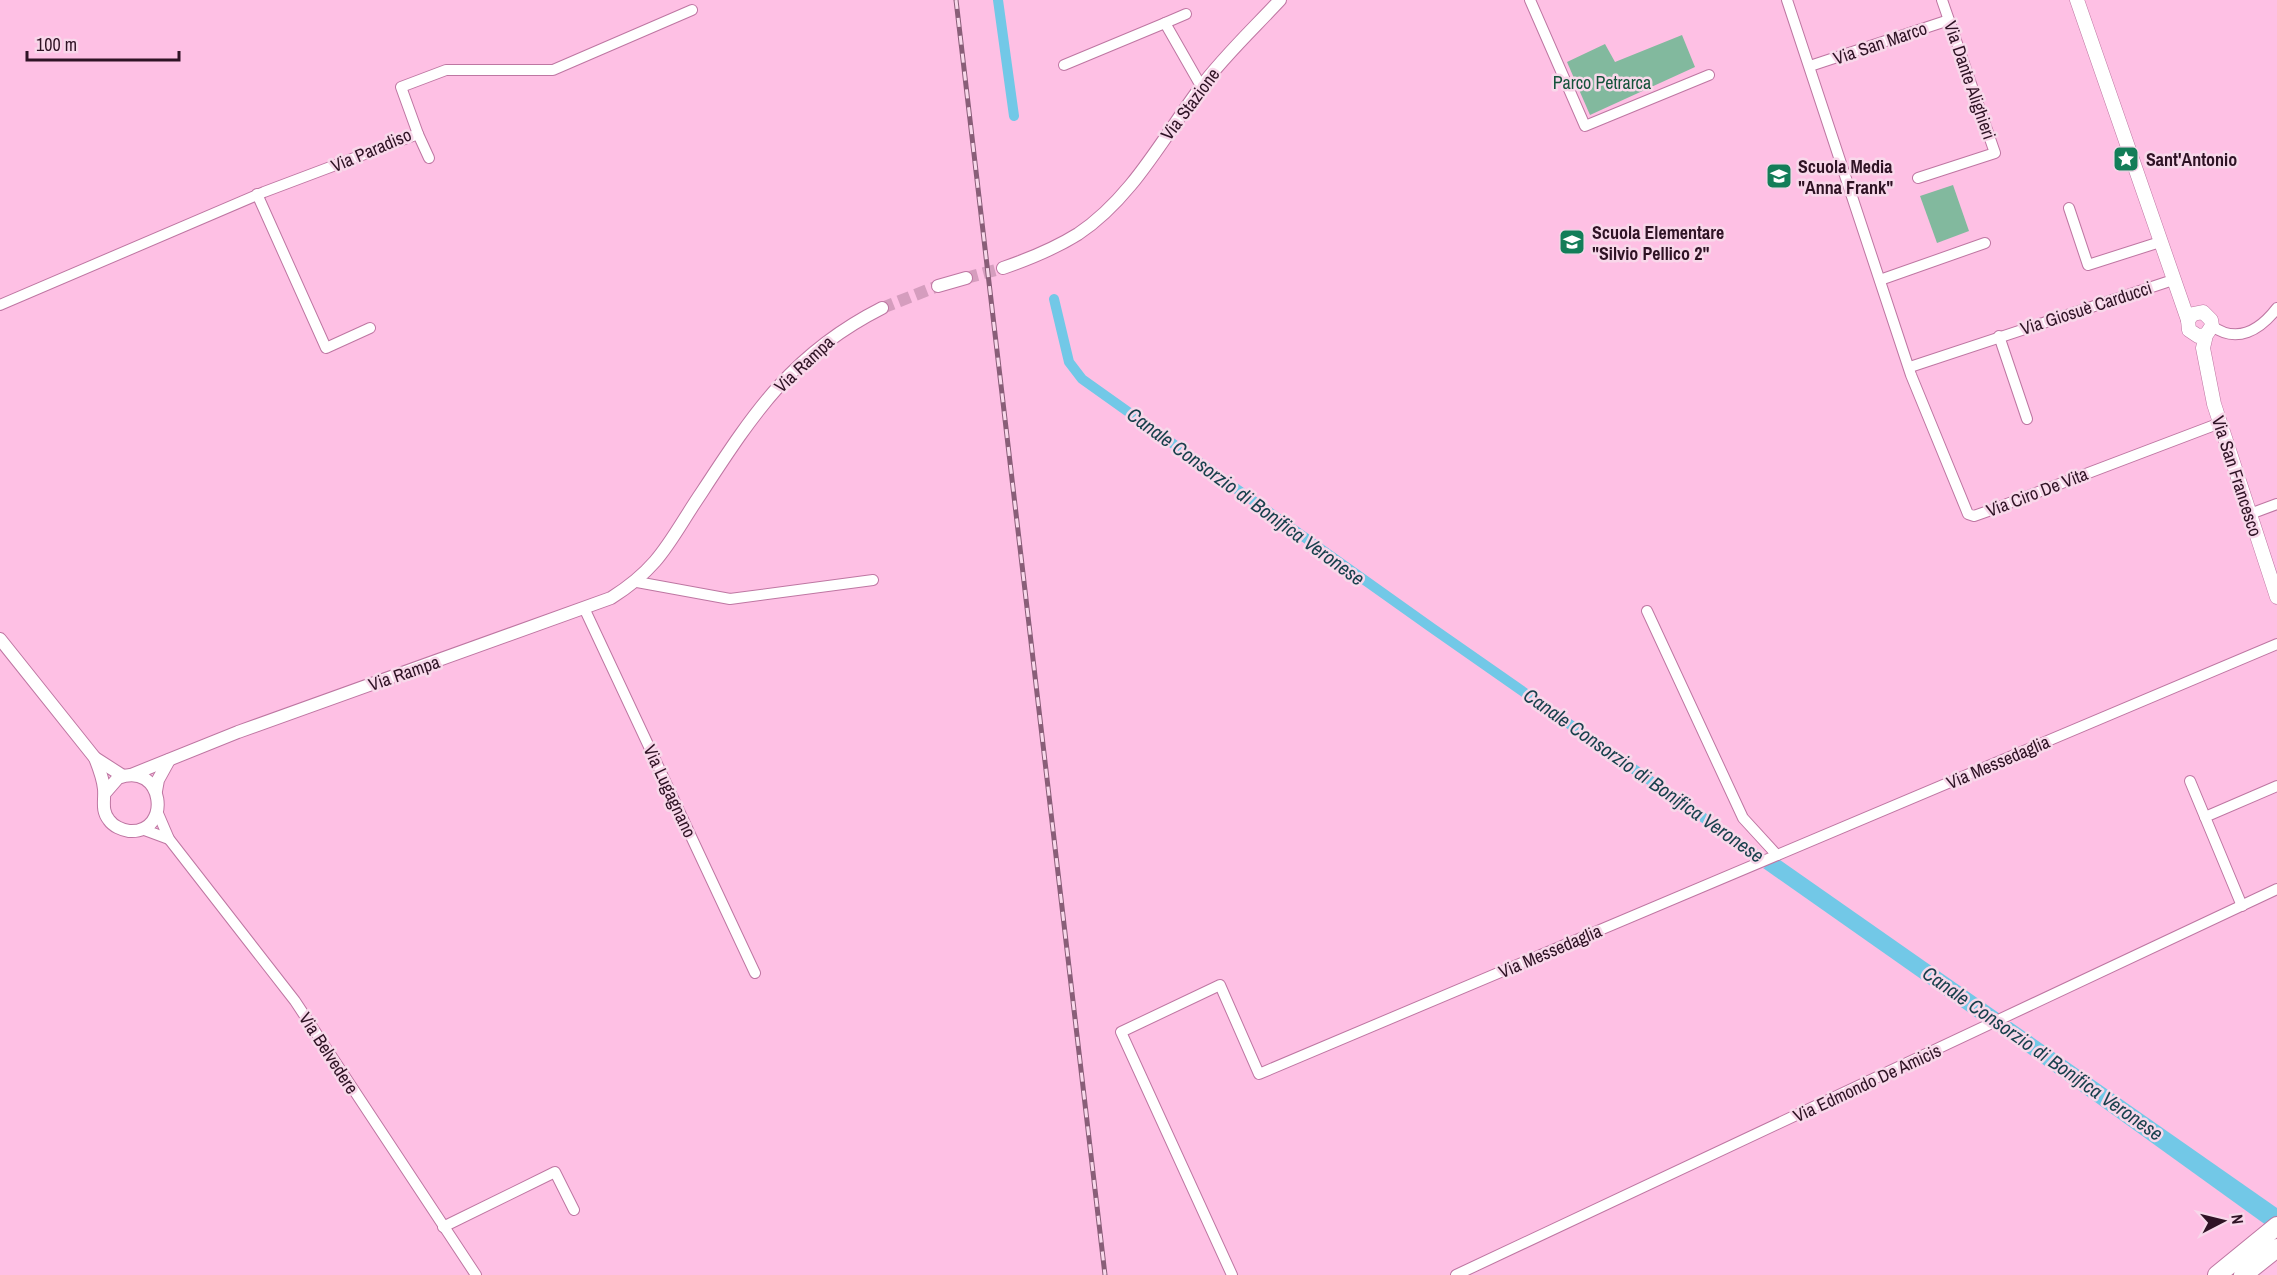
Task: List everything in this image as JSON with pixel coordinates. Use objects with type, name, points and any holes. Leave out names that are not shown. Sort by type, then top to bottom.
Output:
[{"type":"highway","points":[[2243,1275],[2267,1249],[2277,1226]]},
{"type":"highway","points":[[2217,1275],[2267,1249]]},
{"type":"main road","name":"Via San Francesco","points":[[2081,1],[2160,242],[2174,282],[2192,322],[2214,404],[2277,597]]},
{"type":"main road","name":"Via San Francesco","points":[[2192,322],[2208,315],[2209,330],[2204,360],[2214,404]]},
{"type":"main road","points":[[2192,322],[2198,336],[2209,330]]},
{"type":"street","name":"Via Stazione","points":[[1003,268],[1036,256],[1061,243],[1105,213],[1133,181],[1201,86],[1280,0]]},
{"type":"street","points":[[1530,0],[1585,126],[1709,75]]},
{"type":"street","points":[[1787,0],[1910,367]]},
{"type":"street","name":"Via Dante Alighieri","points":[[1918,178],[1995,153],[1942,0]]},
{"type":"street","name":"Via Paradiso","points":[[0,305],[257,195],[418,134],[401,87],[446,70],[554,70],[692,10]]},
{"type":"street","points":[[1064,65],[1186,14]]},
{"type":"street","name":"Via San Marco","points":[[1810,66],[1949,20]]},
{"type":"street","points":[[1164,23],[1201,86]]},
{"type":"street","points":[[418,134],[429,158]]},
{"type":"street","points":[[257,195],[326,348],[370,328]]},
{"type":"street","points":[[2069,208],[2088,265],[2160,242]]},
{"type":"street","points":[[1880,280],[1985,243]]},
{"type":"street","points":[[938,286],[966,278]]},
{"type":"street","name":"Via Giosuè Carducci","points":[[1910,367],[1999,336],[2174,282]]},
{"type":"street","name":"Via Rampa","points":[[127,775],[238,732],[585,610],[637,582],[658,561],[729,451],[788,374],[836,334],[882,308]]},
{"type":"street","points":[[2209,330],[2229,335],[2249,332],[2268,319],[2277,308]]},
{"type":"street","name":"Via Giosuè Carducci","points":[[1999,336],[2027,419]]},
{"type":"street","name":"Via Ciro De Vita","points":[[1910,367],[1964,508],[1968,514],[1974,516],[2220,423]]},
{"type":"street","points":[[2250,514],[2277,504]]},
{"type":"street","points":[[637,582],[730,598],[873,580]]},
{"type":"street","name":"Via Lugagnano","points":[[585,610],[755,973]]},
{"type":"street","points":[[1647,611],[1743,818],[1777,855]]},
{"type":"street","points":[[0,639],[95,758],[105,793],[105,813],[113,824],[127,831],[142,829],[169,839]]},
{"type":"street","name":"Via Messedaglia","points":[[1232,1275],[1120,1032],[1220,986],[1259,1074],[2277,644]]},
{"type":"street","points":[[95,758],[127,775],[144,778],[156,791]]},
{"type":"street","points":[[156,791],[158,780],[169,760]]},
{"type":"street","points":[[105,793],[114,781],[127,775]]},
{"type":"street","points":[[2190,781],[2242,906]]},
{"type":"street","points":[[2205,817],[2277,786]]},
{"type":"street","name":"Via Belvedere","points":[[156,791],[157,811],[169,839],[295,1001],[476,1275]]},
{"type":"street","points":[[142,829],[151,822],[157,811]]},
{"type":"street","name":"Via Edmondo De Amicis","points":[[1456,1275],[2277,890]]},
{"type":"street","points":[[443,1227],[555,1172],[574,1210]]},
{"type":"green space","name":"Parco Petrarca","points":[[1682,35],[1695,67],[1590,115],[1567,62],[1605,44],[1615,62]]},
{"type":"green space","points":[[1953,185],[1969,231],[1937,243],[1920,196]]},
{"type":"water","points":[[1780,860],[2003,1016],[1985,1024],[1763,868]]},
{"type":"water","points":[[2011,1022],[2277,1208],[2277,1233],[1994,1029]]},
{"type":"waterway","name":"Canale Consorzio di Bonifica Veronese","points":[[998,0],[1014,116]]},
{"type":"waterway","name":"Canale Consorzio di Bonifica Veronese","points":[[1054,299],[1069,362],[1082,379],[1771,865]]},
{"type":"tunnel","points":[[966,278],[1003,268]]},
{"type":"tunnel","points":[[882,308],[938,286]]},
{"type":"railway","points":[[956,0],[1105,1275]]},
{"type":"place","name":"Sant'Antonio","points":[[2126,159]]},
{"type":"place","name":"Scuola Media \"Anna Frank\"","points":[[1779,176]]},
{"type":"place","name":"Scuola Elementare \"Silvio Pellico 2\"","points":[[1572,242]]}]
